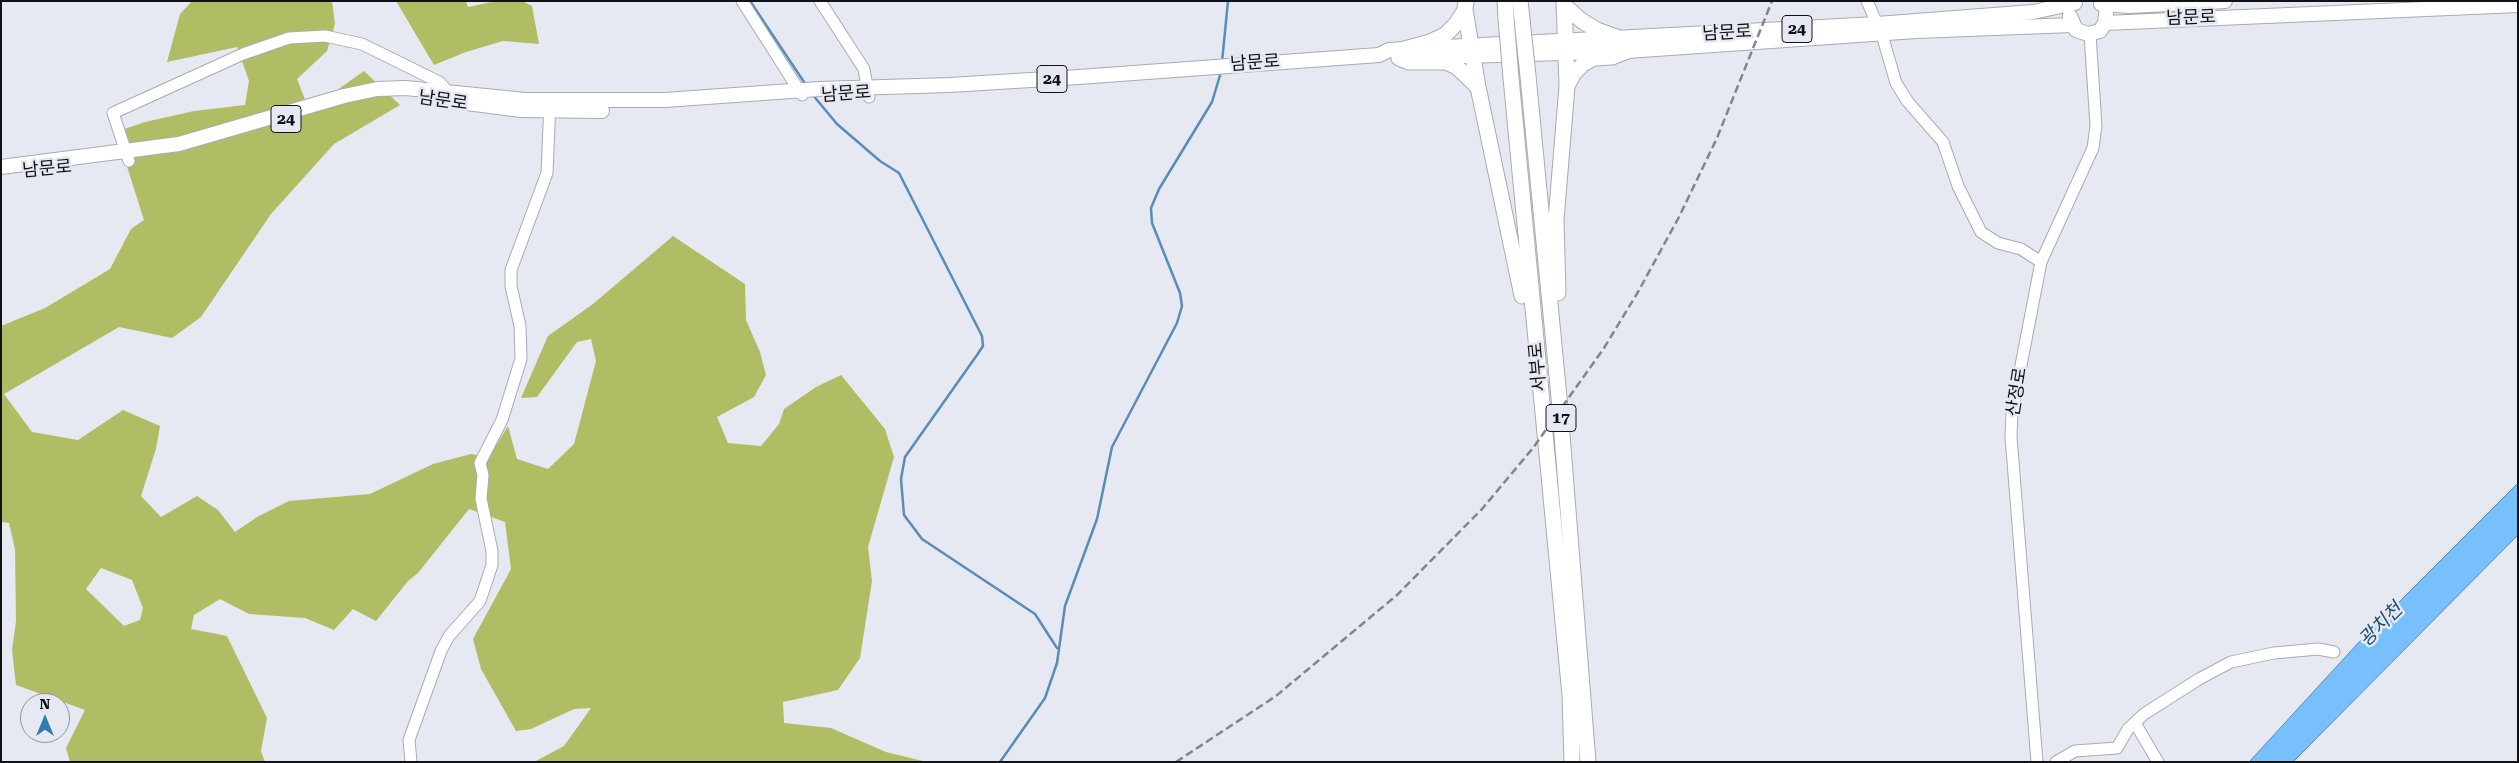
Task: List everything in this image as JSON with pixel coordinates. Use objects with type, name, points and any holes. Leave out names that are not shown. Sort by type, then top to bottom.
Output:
[{"type":"highway","name":"서부로","points":[[1505,1],[1570,695],[1572,762]]},
{"type":"highway","name":"서부로","points":[[1520,1],[1559,397],[1588,762]]},
{"type":"highway","points":[[1565,3],[1582,21],[1597,30],[1610,33],[1619,38]]},
{"type":"highway","points":[[1559,397],[1556,220],[1567,86],[1565,3]]},
{"type":"highway","points":[[1465,6],[1478,87],[1517,268],[1541,400]]},
{"type":"highway","points":[[1465,6],[1456,24],[1445,35],[1400,54],[1409,62],[1446,62],[1457,67],[1478,87]]},
{"type":"highway","points":[[1567,86],[1574,73],[1583,64],[1594,58],[1612,57],[1627,51]]},
{"type":"main road","name":"남문로","points":[[2100,2],[2130,6],[2225,1]]},
{"type":"main road","name":"남문로","points":[[1567,46],[1627,51],[1880,29],[2033,12],[2077,2]]},
{"type":"main road","name":"남문로","points":[[2072,25],[2070,14],[2077,2]]},
{"type":"main road","name":"남문로","points":[[2100,2],[2106,14],[2105,23],[2205,17],[2518,5]]},
{"type":"main road","points":[[2204,2],[2205,17]]},
{"type":"main road","points":[[2090,34],[2100,30],[2105,23]]},
{"type":"main road","name":"남문로","points":[[1,173],[200,146],[351,101],[390,95],[445,96],[492,108],[550,107],[626,110],[809,93],[869,92],[887,86],[891,88],[1231,65],[1379,54],[1389,50],[1400,54],[1567,46],[1619,38],[1880,29],[2072,25],[2082,33],[2090,34]]},
{"type":"main road","name":"남문로","points":[[1,167],[128,156]]},
{"type":"street","points":[[742,1],[809,93]]},
{"type":"street","points":[[820,1],[864,69],[869,92]]},
{"type":"street","points":[[1867,1],[1880,29],[1896,83],[1908,102],[1943,142],[1958,186],[1981,232],[1998,243],[2022,249],[2041,262]]},
{"type":"street","name":"산정로","points":[[2037,762],[2011,437],[2012,412],[2041,262],[2093,148],[2096,126],[2090,34]]},
{"type":"street","points":[[128,156],[114,113],[243,54],[289,38],[325,36],[362,44],[439,82],[445,96]]},
{"type":"street","points":[[411,762],[409,740],[441,651],[449,636],[480,601],[492,565],[492,551],[481,499],[483,475],[480,463],[502,420],[518,375],[521,359],[520,326],[511,286],[511,270],[546,172],[550,107]]},
{"type":"street","points":[[2056,762],[2075,751],[2117,748],[2144,714],[2191,684],[2231,662],[2274,653],[2318,649],[2334,652]]},
{"type":"street","points":[[2135,723],[2158,762]]},
{"type":"green space","points":[[192,1],[332,1],[335,24],[327,51],[297,79],[309,110],[364,71],[400,105],[334,144],[271,214],[201,317],[172,338],[119,327],[4,394],[32,432],[78,440],[123,410],[160,426],[156,449],[141,496],[161,517],[197,496],[218,510],[235,532],[257,517],[289,501],[370,494],[433,464],[471,454],[489,457],[508,426],[517,459],[548,469],[574,444],[596,361],[591,339],[577,342],[537,397],[521,398],[548,336],[593,304],[673,236],[745,284],[746,320],[760,352],[766,375],[754,397],[717,417],[728,443],[761,446],[779,424],[784,409],[816,387],[841,375],[885,429],[894,457],[868,547],[872,581],[860,658],[838,690],[783,702],[784,723],[831,728],[886,752],[927,762],[534,762],[564,746],[591,708],[574,709],[531,729],[516,731],[481,669],[473,639],[511,569],[505,522],[469,509],[418,573],[408,581],[376,621],[353,609],[334,630],[305,618],[249,614],[220,599],[194,615],[191,629],[227,636],[267,718],[261,751],[265,762],[70,762],[66,748],[85,710],[70,705],[70,693],[38,693],[16,685],[12,650],[16,621],[15,549],[9,523],[1,522],[1,326],[45,308],[110,269],[131,229],[144,220],[116,132],[145,122],[194,111],[245,105],[249,81],[237,47],[167,62],[180,14]],"holes":[[[101,568],[132,580],[143,608],[140,620],[124,626],[86,589]]]},
{"type":"green space","points":[[396,1],[466,1],[468,7],[496,1],[522,1],[532,6],[539,44],[503,41],[466,52],[434,65]]},
{"type":"water","name":"광치천","points":[[2518,483],[2518,535],[2293,762],[2249,762],[2360,641]]},
{"type":"waterway","points":[[750,1],[806,85]]},
{"type":"waterway","points":[[1222,62],[1228,1]]},
{"type":"waterway","points":[[1000,762],[1045,698],[1057,663],[1065,606],[1097,519],[1112,447],[1177,323],[1182,306],[1180,293],[1152,223],[1151,208],[1159,189],[1212,102],[1221,72]]},
{"type":"waterway","points":[[812,94],[837,124],[880,161],[899,173],[982,336],[983,346],[905,457],[901,479],[904,515],[922,539],[1035,614],[1057,648]]},
{"type":"railway","points":[[1176,762],[1276,696],[1397,595],[1482,509],[1533,448],[1604,348],[1638,292],[1679,217],[1717,138],[1772,1]]}]
